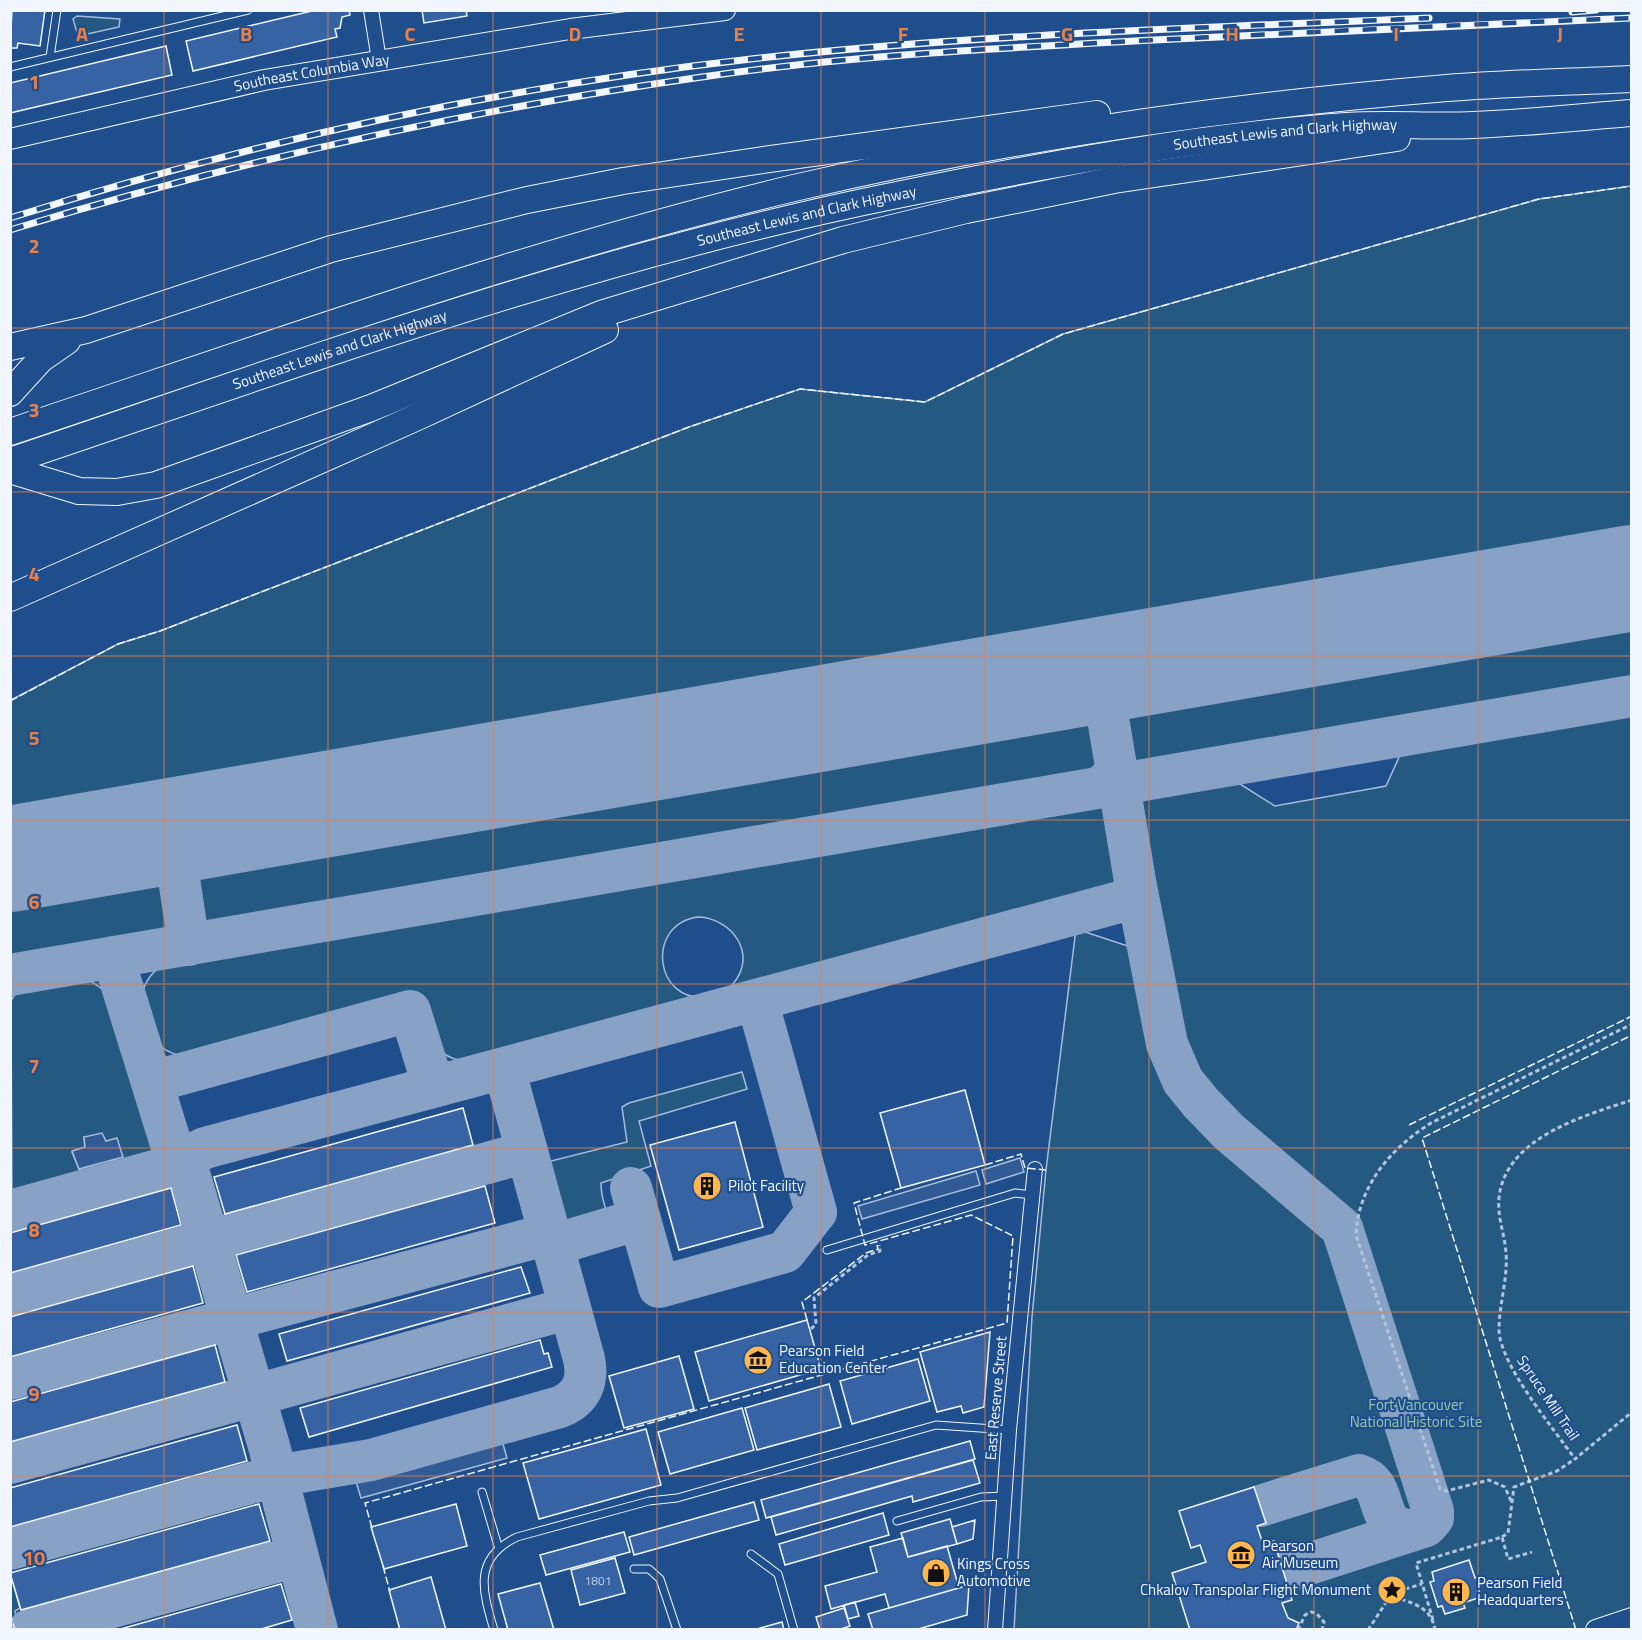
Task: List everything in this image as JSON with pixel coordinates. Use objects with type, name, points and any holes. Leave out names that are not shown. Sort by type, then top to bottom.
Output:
[{"type":"highway","name":"Southeast Lewis and Clark Highway","points":[[10,432],[514,263],[793,189],[917,161],[1084,132],[1331,99],[1451,88],[1632,79]]},
{"type":"highway","points":[[10,346],[86,330],[330,249],[449,217],[623,181],[1081,115],[1331,99]]},
{"type":"highway","name":"Southeast Lewis and Clark Highway","points":[[10,461],[404,328],[556,280],[676,246],[832,208],[1057,165],[1247,136],[1349,125],[1472,125],[1632,113]]},
{"type":"highway","points":[[10,470],[80,490],[117,492],[156,485],[371,408],[601,314],[769,262],[966,210],[1114,180],[1472,125]]},
{"type":"highway","points":[[10,598],[416,418],[652,308],[769,262]]},
{"type":"highway","points":[[10,393],[41,359],[86,330]]},
{"type":"street","points":[[371,10],[379,60]]},
{"type":"street","name":"Southeast Columbia Way","points":[[10,139],[264,80],[570,28],[724,10]]},
{"type":"street","name":"East Reserve Street","points":[[993,1629],[1009,1430],[1035,1170]]},
{"type":"street","points":[[1596,1629],[1632,1618]]},
{"type":"lane","points":[[50,57],[57,10]]},
{"type":"lane","points":[[204,10],[206,20]]},
{"type":"lane","points":[[10,67],[248,10]]},
{"type":"lane","points":[[826,1250],[1015,1193],[1032,1196]]},
{"type":"lane","points":[[494,1629],[485,1599],[484,1572],[498,1546],[517,1537],[649,1501],[676,1498],[936,1425],[1009,1430]]},
{"type":"lane","points":[[482,1491],[498,1546]]},
{"type":"lane","points":[[897,1521],[981,1497],[1005,1496]]},
{"type":"lane","points":[[752,1554],[778,1574],[794,1629]]},
{"type":"lane","points":[[633,1569],[649,1569],[660,1579],[677,1629]]},
{"type":"path","points":[[1511,1501],[1505,1487],[1489,1480],[1446,1491],[1440,1489],[1356,1235],[1357,1220],[1376,1174],[1389,1156],[1409,1137],[1431,1123],[1632,1024]]},
{"type":"path","name":"Spruce Mill Trail","points":[[1632,1100],[1601,1110],[1541,1137],[1514,1163],[1505,1177],[1499,1198],[1506,1252],[1499,1330],[1502,1347],[1513,1369],[1575,1460],[1632,1412]]},
{"type":"path","points":[[811,1329],[816,1324],[814,1298],[868,1255],[880,1251],[875,1235]]},
{"type":"path","points":[[1435,1629],[1416,1563],[1502,1537],[1508,1533],[1514,1487],[1557,1471],[1575,1460]]},
{"type":"path","points":[[1502,1537],[1508,1559],[1532,1552]]},
{"type":"path","points":[[1387,1601],[1383,1598],[1380,1587],[1385,1579],[1390,1577],[1400,1580],[1405,1589]]},
{"type":"path","points":[[1405,1589],[1422,1584]]},
{"type":"path","points":[[1401,1599],[1405,1589]]},
{"type":"path","points":[[1368,1629],[1387,1601],[1401,1599],[1421,1606],[1433,1620]]},
{"type":"path","points":[[1298,1629],[1305,1615],[1311,1612],[1324,1622],[1322,1629]]},
{"type":"green space","points":[[77,16],[120,19],[119,27],[78,36],[73,19]]},
{"type":"green space","points":[[1631,186],[1631,557],[11,836],[11,700],[118,644],[160,631],[689,427],[800,389],[925,402],[1063,334],[1539,199]]},
{"type":"green space","points":[[1631,600],[1631,685],[1164,765],[1144,764],[1131,759],[1123,749],[1121,738],[1123,724],[1138,696],[1149,684]]},
{"type":"green space","points":[[1063,699],[1087,718],[1096,730],[1100,742],[1100,754],[1095,765],[1085,774],[1068,782],[240,925],[203,926],[190,888],[189,850]]},
{"type":"green space","name":"Fort Vancouver National Historic Site","points":[[1631,706],[1631,1629],[1014,1630],[1032,1317],[1046,1170],[1076,929],[1164,958],[1138,795],[1148,790],[1229,777],[1275,806],[1386,786],[1400,755],[1414,744]]},
{"type":"green space","points":[[1094,800],[1106,804],[1111,812],[1123,857],[1121,888],[1109,895],[483,1060],[466,1061],[443,1053],[431,1035],[420,995],[191,1057],[172,1053],[157,1044],[147,1030],[142,1014],[141,997],[147,981],[160,967],[179,958]],"holes":[[[698,917],[710,919],[731,931],[738,940],[743,962],[740,974],[727,990],[718,994],[708,997],[690,996],[676,988],[667,977],[663,962],[664,947],[670,933],[681,923]]]},
{"type":"green space","points":[[159,855],[173,906],[172,926],[169,934],[139,942],[11,964],[11,880]]},
{"type":"green space","points":[[65,977],[91,982],[101,988],[110,999],[157,1155],[148,1165],[116,1172],[110,1162],[122,1156],[106,1141],[84,1137],[85,1148],[72,1152],[79,1169],[94,1165],[96,1177],[93,1180],[12,1203],[11,1001],[19,987],[23,985]]},
{"type":"green space","points":[[742,1072],[747,1089],[639,1121],[651,1166],[601,1183],[606,1213],[605,1217],[600,1220],[576,1228],[562,1218],[547,1162],[627,1142],[622,1107],[629,1103]]},
{"type":"green space","points":[[11,1575],[20,1608],[15,1611],[20,1629],[11,1629]]},
{"type":"shaded area","points":[[102,1133],[106,1141],[117,1138],[123,1157],[79,1169],[72,1151],[85,1147],[84,1137]]},
{"type":"shaded area","points":[[1020,1158],[1024,1172],[986,1184],[982,1170]]},
{"type":"shaded area","points":[[976,1171],[980,1185],[862,1219],[858,1206]]},
{"type":"shaded area","points":[[501,1437],[507,1458],[361,1498],[355,1478]]},
{"type":"building","points":[[12,10],[45,10],[40,46],[18,43],[17,48],[10,48]]},
{"type":"building","points":[[316,10],[349,10],[350,15],[342,17],[340,28],[335,29],[337,37],[193,71],[186,41]]},
{"type":"building","points":[[422,10],[466,10],[467,16],[424,23]]},
{"type":"building","points":[[166,46],[172,75],[10,113],[10,83]]},
{"type":"building","points":[[965,1090],[985,1165],[901,1188],[880,1113]]},
{"type":"building","points":[[463,1108],[473,1145],[225,1214],[214,1177]]},
{"type":"building","name":"Pilot Facility","points":[[735,1122],[763,1227],[679,1250],[650,1145]]},
{"type":"building","points":[[485,1186],[495,1223],[247,1292],[236,1255]]},
{"type":"building","points":[[171,1188],[181,1225],[10,1273],[10,1233]]},
{"type":"building","points":[[193,1266],[203,1303],[10,1357],[10,1317]]},
{"type":"building","points":[[521,1267],[530,1293],[287,1361],[279,1334]]},
{"type":"building","name":"Pearson Field Education Center","points":[[807,1320],[821,1369],[709,1401],[695,1352]]},
{"type":"building","points":[[990,1332],[984,1407],[963,1413],[961,1406],[937,1412],[920,1352]]},
{"type":"building","points":[[540,1340],[544,1354],[548,1353],[552,1367],[309,1437],[300,1408]]},
{"type":"building","points":[[215,1345],[225,1382],[10,1442],[10,1402]]},
{"type":"building","points":[[679,1356],[694,1409],[624,1428],[609,1376]]},
{"type":"building","points":[[918,1359],[930,1401],[852,1424],[840,1381]]},
{"type":"building","points":[[829,1384],[841,1427],[757,1450],[745,1408]]},
{"type":"building","points":[[742,1408],[754,1450],[670,1474],[658,1432]]},
{"type":"building","points":[[237,1425],[247,1461],[10,1527],[10,1488]]},
{"type":"building","points":[[646,1429],[661,1485],[539,1519],[523,1463]]},
{"type":"building","points":[[970,1441],[975,1459],[766,1518],[761,1500]]},
{"type":"building","points":[[973,1460],[980,1483],[913,1502],[912,1496],[776,1535],[771,1517]]},
{"type":"building","name":"Pearson Air Museum","points":[[1254,1487],[1266,1523],[1257,1526],[1263,1544],[1274,1541],[1292,1600],[1282,1603],[1288,1618],[1299,1623],[1296,1630],[1190,1630],[1172,1573],[1206,1562],[1200,1545],[1191,1548],[1179,1511]]},
{"type":"building","points":[[754,1502],[759,1520],[634,1555],[629,1537]]},
{"type":"building","points":[[259,1504],[270,1541],[21,1610],[10,1573]]},
{"type":"building","points":[[456,1504],[467,1546],[384,1569],[371,1527]]},
{"type":"building","points":[[883,1513],[889,1535],[785,1565],[779,1544]]},
{"type":"building","points":[[950,1519],[957,1544],[908,1557],[901,1533]]},
{"type":"building","points":[[975,1520],[973,1539],[957,1544],[952,1527]]},
{"type":"building","points":[[624,1532],[630,1552],[546,1575],[540,1555]]},
{"type":"building","points":[[903,1538],[908,1557],[947,1546],[959,1588],[889,1608],[885,1594],[831,1609],[825,1586],[877,1572],[870,1547]]},
{"type":"building","points":[[615,1558],[625,1593],[580,1605],[571,1570]]},
{"type":"building","name":"Pearson Field Headquarters","points":[[1469,1560],[1475,1578],[1480,1576],[1483,1585],[1478,1587],[1481,1597],[1463,1603],[1465,1608],[1445,1614],[1442,1606],[1438,1607],[1430,1582],[1434,1581],[1432,1572]]},
{"type":"building","points":[[431,1577],[446,1630],[400,1630],[389,1590]]},
{"type":"building","points":[[540,1583],[554,1630],[508,1630],[498,1594]]},
{"type":"building","points":[[281,1584],[292,1620],[258,1630],[117,1630]]},
{"type":"building","points":[[969,1585],[967,1615],[915,1630],[873,1630],[868,1614]]},
{"type":"building","points":[[855,1602],[859,1616],[848,1619],[844,1605]]},
{"type":"building","points":[[844,1608],[850,1626],[838,1630],[820,1630],[816,1617]]},
{"type":"building","points":[[782,1622],[784,1630],[761,1630],[760,1628]]},
{"type":"taxiway","points":[[1100,670],[1135,881],[1167,1044],[1183,1081],[1201,1103],[1229,1132],[1342,1228],[1433,1511],[1433,1518],[1426,1526],[1284,1572]]},
{"type":"taxiway","points":[[10,975],[1632,696]]},
{"type":"taxiway","points":[[189,945],[174,846],[180,834],[190,828]]},
{"type":"taxiway","points":[[504,1068],[1138,897]]},
{"type":"taxiway","points":[[113,957],[171,1144],[190,1177],[269,1446],[317,1630]]},
{"type":"taxiway","points":[[631,1188],[659,1287],[785,1252],[816,1212],[757,1000]]},
{"type":"taxiway","points":[[152,1082],[410,1011],[433,1085]]},
{"type":"taxiway","points":[[10,1211],[158,1170],[205,1148],[504,1068],[585,1367],[582,1388],[573,1399],[560,1407],[371,1460],[276,1476],[10,1549]]},
{"type":"taxiway","points":[[10,1295],[527,1152]]},
{"type":"taxiway","points":[[553,1245],[640,1219]]},
{"type":"taxiway","points":[[10,1379],[549,1234]]},
{"type":"taxiway","points":[[10,1463],[570,1308]]},
{"type":"taxiway","points":[[1260,1506],[1359,1475],[1369,1480],[1375,1488],[1391,1523],[1400,1528],[1413,1530]]},
{"type":"taxiway","points":[[29,1630],[297,1556]]},
{"type":"runway","points":[[10,859],[1632,578]]},
{"type":"railway","points":[[1572,12],[1596,10]]},
{"type":"railway","points":[[10,218],[101,190],[284,142],[470,102],[657,71],[835,50],[920,43],[1429,18]]},
{"type":"railway","points":[[10,230],[181,182],[353,140],[527,105],[758,69],[928,53],[1041,46],[1632,18]]},
{"type":"fence","points":[[10,701],[118,644],[160,631],[689,427],[800,389],[925,402],[1063,334],[1539,199],[1632,186]]},
{"type":"fence","points":[[1409,1125],[1632,1016]]},
{"type":"fence","points":[[1576,1630],[1422,1138],[1632,1035]]},
{"type":"fence","points":[[985,1165],[1021,1154],[1025,1168],[1046,1170]]},
{"type":"fence","points":[[372,1528],[365,1503],[1007,1323],[1013,1236],[971,1215],[865,1245],[854,1203],[901,1188]]},
{"type":"fence","points":[[807,1320],[802,1302],[866,1253],[878,1249],[877,1245]]},
{"type":"fence","points":[[383,1566],[390,1592]]},
{"type":"fence","points":[[10,1613],[15,1630]]},
{"type":"place","name":"Pilot Facility","points":[[707,1186]]},
{"type":"place","name":"Pearson Field Education Center","points":[[758,1360]]},
{"type":"place","name":"Pearson Air Museum","points":[[1241,1555]]},
{"type":"place","name":"Kings Cross Automotive","points":[[936,1573]]},
{"type":"place","name":"Chkalov Transpolar Flight Monument","points":[[1392,1590]]},
{"type":"place","name":"Pearson Field Headquarters","points":[[1456,1592]]}]
